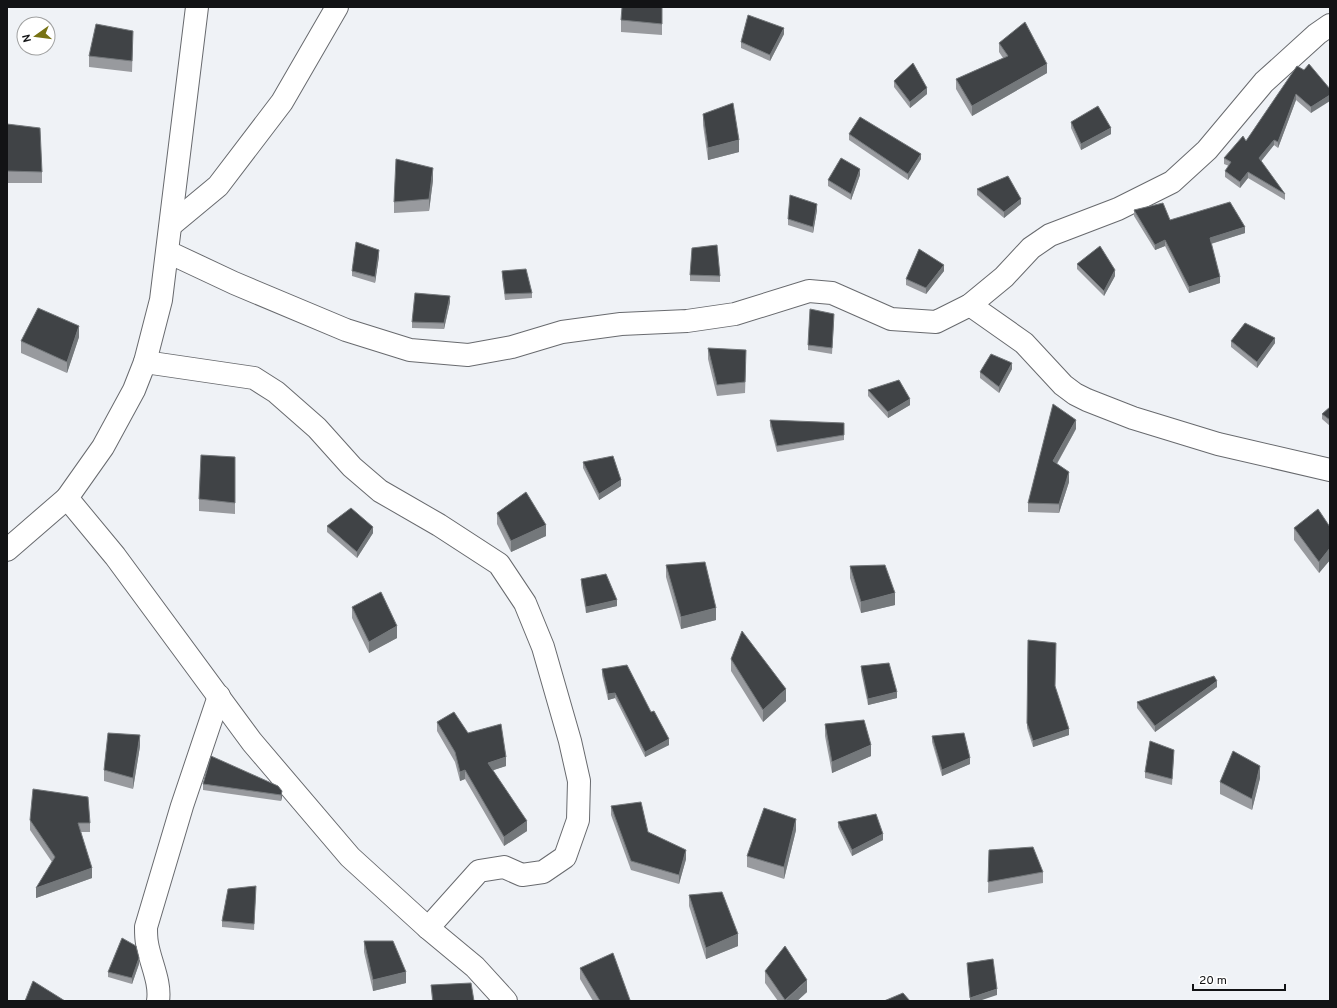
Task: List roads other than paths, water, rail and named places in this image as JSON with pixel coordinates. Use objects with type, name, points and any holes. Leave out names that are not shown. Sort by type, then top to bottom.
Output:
[{"type":"street","points":[[7,550],[67,498],[103,447],[134,390],[145,362],[161,300],[197,7]]},
{"type":"street","points":[[171,225],[218,186],[282,102],[337,7]]},
{"type":"street","points":[[168,252],[234,283],[346,330],[410,350],[468,355],[512,347],[562,332],[621,324],[687,321],[735,314],[809,291],[832,293],[891,319],[936,322],[970,305],[1004,277],[1031,248],[1050,234],[1118,210],[1172,182],[1207,150],[1264,82],[1317,34],[1330,25]]},
{"type":"street","points":[[970,305],[1024,343],[1063,385],[1075,394],[1087,400],[1133,418],[1218,444],[1330,470]]},
{"type":"street","points":[[145,362],[254,378],[276,392],[317,428],[352,467],[380,491],[500,564],[525,602],[543,647],[570,741],[579,781],[578,820],[565,857],[543,872],[522,875],[504,867],[479,871],[428,928]]},
{"type":"street","points":[[67,498],[115,556],[252,742],[350,857],[428,928],[475,967],[502,994],[506,1001]]},
{"type":"street","points":[[158,1001],[159,994],[153,963],[146,942],[146,927],[182,806],[218,696]]}]
